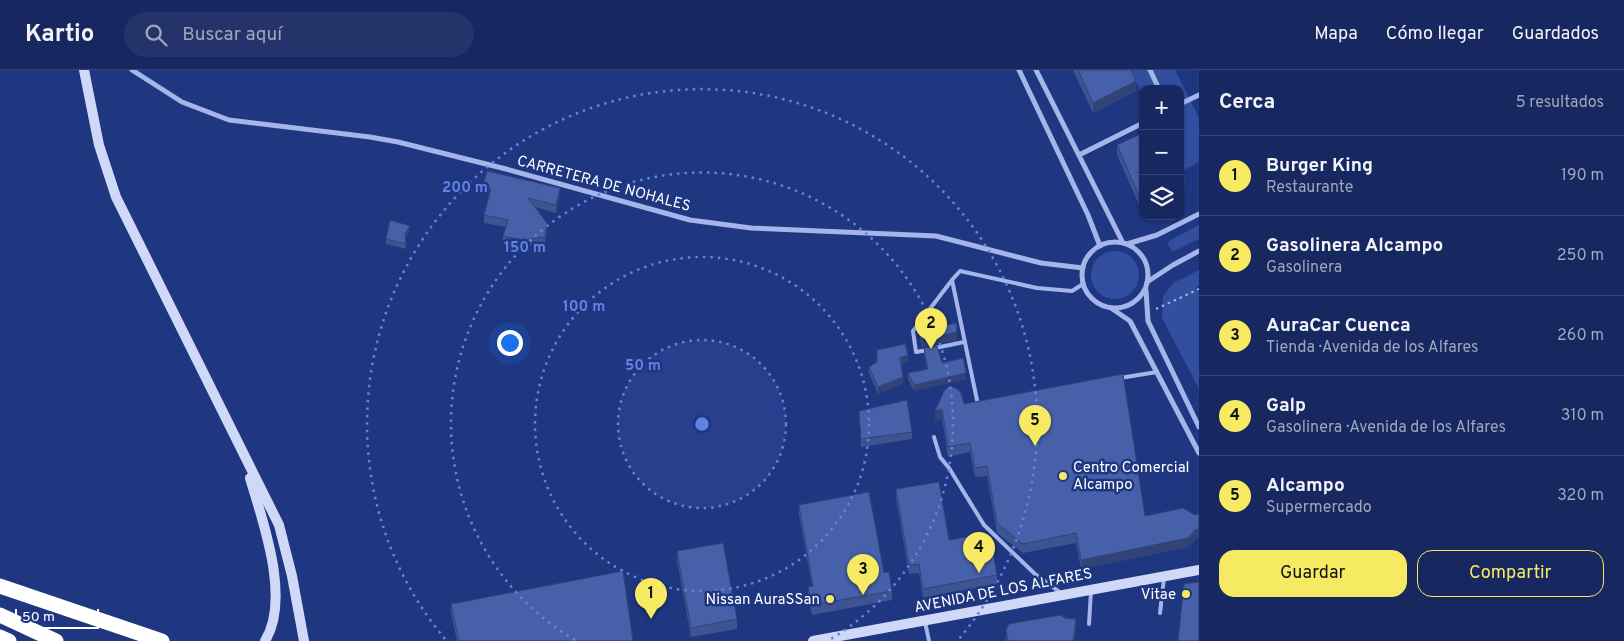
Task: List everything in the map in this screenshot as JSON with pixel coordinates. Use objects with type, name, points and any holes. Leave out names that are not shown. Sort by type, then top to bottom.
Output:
[{"type":"highway","points":[[0,586],[162,641]]},
{"type":"highway","points":[[0,615],[56,641]]},
{"type":"highway","points":[[0,637],[9,641]]},
{"type":"main road","points":[[84,70],[99,145],[116,197],[279,525],[304,641]]},
{"type":"main road","points":[[242,453],[269,541],[277,608],[265,641]]},
{"type":"main road","name":"AVENIDA DE LOS ALFARES","points":[[813,641],[1199,570]]},
{"type":"street","name":"CARRETERA DE NOHALES","points":[[132,70],[182,102],[229,120],[398,142],[506,169],[690,220],[752,228],[936,236],[1041,263],[1083,268]]},
{"type":"street","points":[[1019,70],[1088,214],[1100,246]]},
{"type":"street","points":[[1036,70],[1125,244],[1143,257],[1148,272],[1148,321],[1199,428]]},
{"type":"street","points":[[1150,70],[1158,85]]},
{"type":"street","points":[[1184,102],[1199,95]]},
{"type":"street","points":[[1080,155],[1139,125]]},
{"type":"street","points":[[1199,214],[1157,235],[1125,244],[1112,243],[1100,246],[1090,255],[1083,268],[1084,284],[1088,293],[1096,301],[1130,321],[1199,453]]},
{"type":"street","points":[[1110,308],[1121,308],[1132,304],[1140,297],[1147,285],[1173,265],[1199,251]]},
{"type":"lane","points":[[964,342],[916,352],[913,331],[960,271],[1037,288],[1072,291],[1084,284]]},
{"type":"lane","points":[[952,280],[977,405],[985,404]]},
{"type":"lane","points":[[1118,379],[1157,372]]},
{"type":"lane","points":[[934,437],[940,457],[949,468],[984,525],[1035,574],[1063,594]]},
{"type":"lane","points":[[1160,614],[1164,576]]},
{"type":"lane","points":[[1090,624],[1092,589]]},
{"type":"lane","points":[[925,620],[929,641]]},
{"type":"path","points":[[1148,313],[1199,289]]},
{"type":"shaded area","points":[[1130,70],[1175,70],[1182,85],[1139,85],[1139,88]]},
{"type":"shaded area","points":[[1184,88],[1199,118],[1199,162],[1184,170]]},
{"type":"shaded area","points":[[1199,225],[1199,239],[1172,252],[1167,242]]},
{"type":"shaded area","points":[[1115,251],[1124,253],[1132,258],[1137,266],[1139,275],[1137,284],[1132,292],[1124,297],[1115,299],[1106,297],[1098,292],[1093,284],[1091,275],[1093,266],[1098,258],[1106,253]]},
{"type":"shaded area","points":[[1199,270],[1199,285],[1196,287],[1199,293],[1199,389],[1162,318],[1163,296],[1173,283]]},
{"type":"building","points":[[1078,70],[1131,70],[1136,81],[1093,103]]},
{"type":"building","points":[[1139,135],[1139,195],[1117,145]]},
{"type":"building","points":[[487,171],[560,188],[556,205],[528,198],[547,223],[545,237],[522,240],[503,236],[508,220],[484,215],[491,189],[483,186]]},
{"type":"building","points":[[390,220],[410,226],[405,234],[406,244],[386,239]]},
{"type":"building","points":[[956,323],[957,332],[922,340],[920,330]]},
{"type":"building","points":[[905,344],[908,355],[900,358],[903,377],[878,387],[869,367],[877,362],[877,350]]},
{"type":"building","points":[[937,346],[942,363],[963,358],[966,373],[914,385],[908,373],[928,369],[924,348]]},
{"type":"building","name":"Centro Comercial Alcampo","points":[[1123,374],[1145,516],[1183,508],[1195,515],[1199,514],[1199,529],[1195,530],[1188,538],[1081,560],[1076,533],[1023,544],[997,523],[987,466],[975,468],[970,443],[948,447],[942,409],[935,411],[944,391],[949,386],[956,388],[961,393],[964,404]]},
{"type":"building","points":[[907,400],[912,432],[861,439],[859,411]]},
{"type":"building","points":[[939,482],[949,540],[983,534],[986,553],[993,552],[997,575],[923,589],[919,564],[909,565],[896,489]]},
{"type":"building","points":[[869,492],[884,573],[889,572],[892,591],[812,605],[808,587],[813,586],[799,505]]},
{"type":"building","points":[[723,543],[737,619],[691,628],[677,551]]},
{"type":"building","points":[[623,571],[633,641],[459,641],[451,604]]},
{"type":"building","points":[[1199,582],[1199,641],[1178,641],[1184,584]]},
{"type":"building","points":[[1060,615],[1065,618],[1076,619],[1073,641],[1008,641],[1006,630],[1009,624]]},
{"type":"place","name":"Gasolinera Alcampo","points":[[931,349]]},
{"type":"place","name":"Alcampo","points":[[1035,446]]},
{"type":"place","name":"Centro Comercial Alcampo","points":[[1063,476]]},
{"type":"place","name":"Galp","points":[[979,573]]},
{"type":"place","name":"Vitae","points":[[1186,594]]},
{"type":"place","name":"AuraCar Cuenca","points":[[863,595]]},
{"type":"place","name":"Nissan AuraSSan","points":[[830,599]]},
{"type":"place","name":"Burger King","points":[[651,619]]}]
